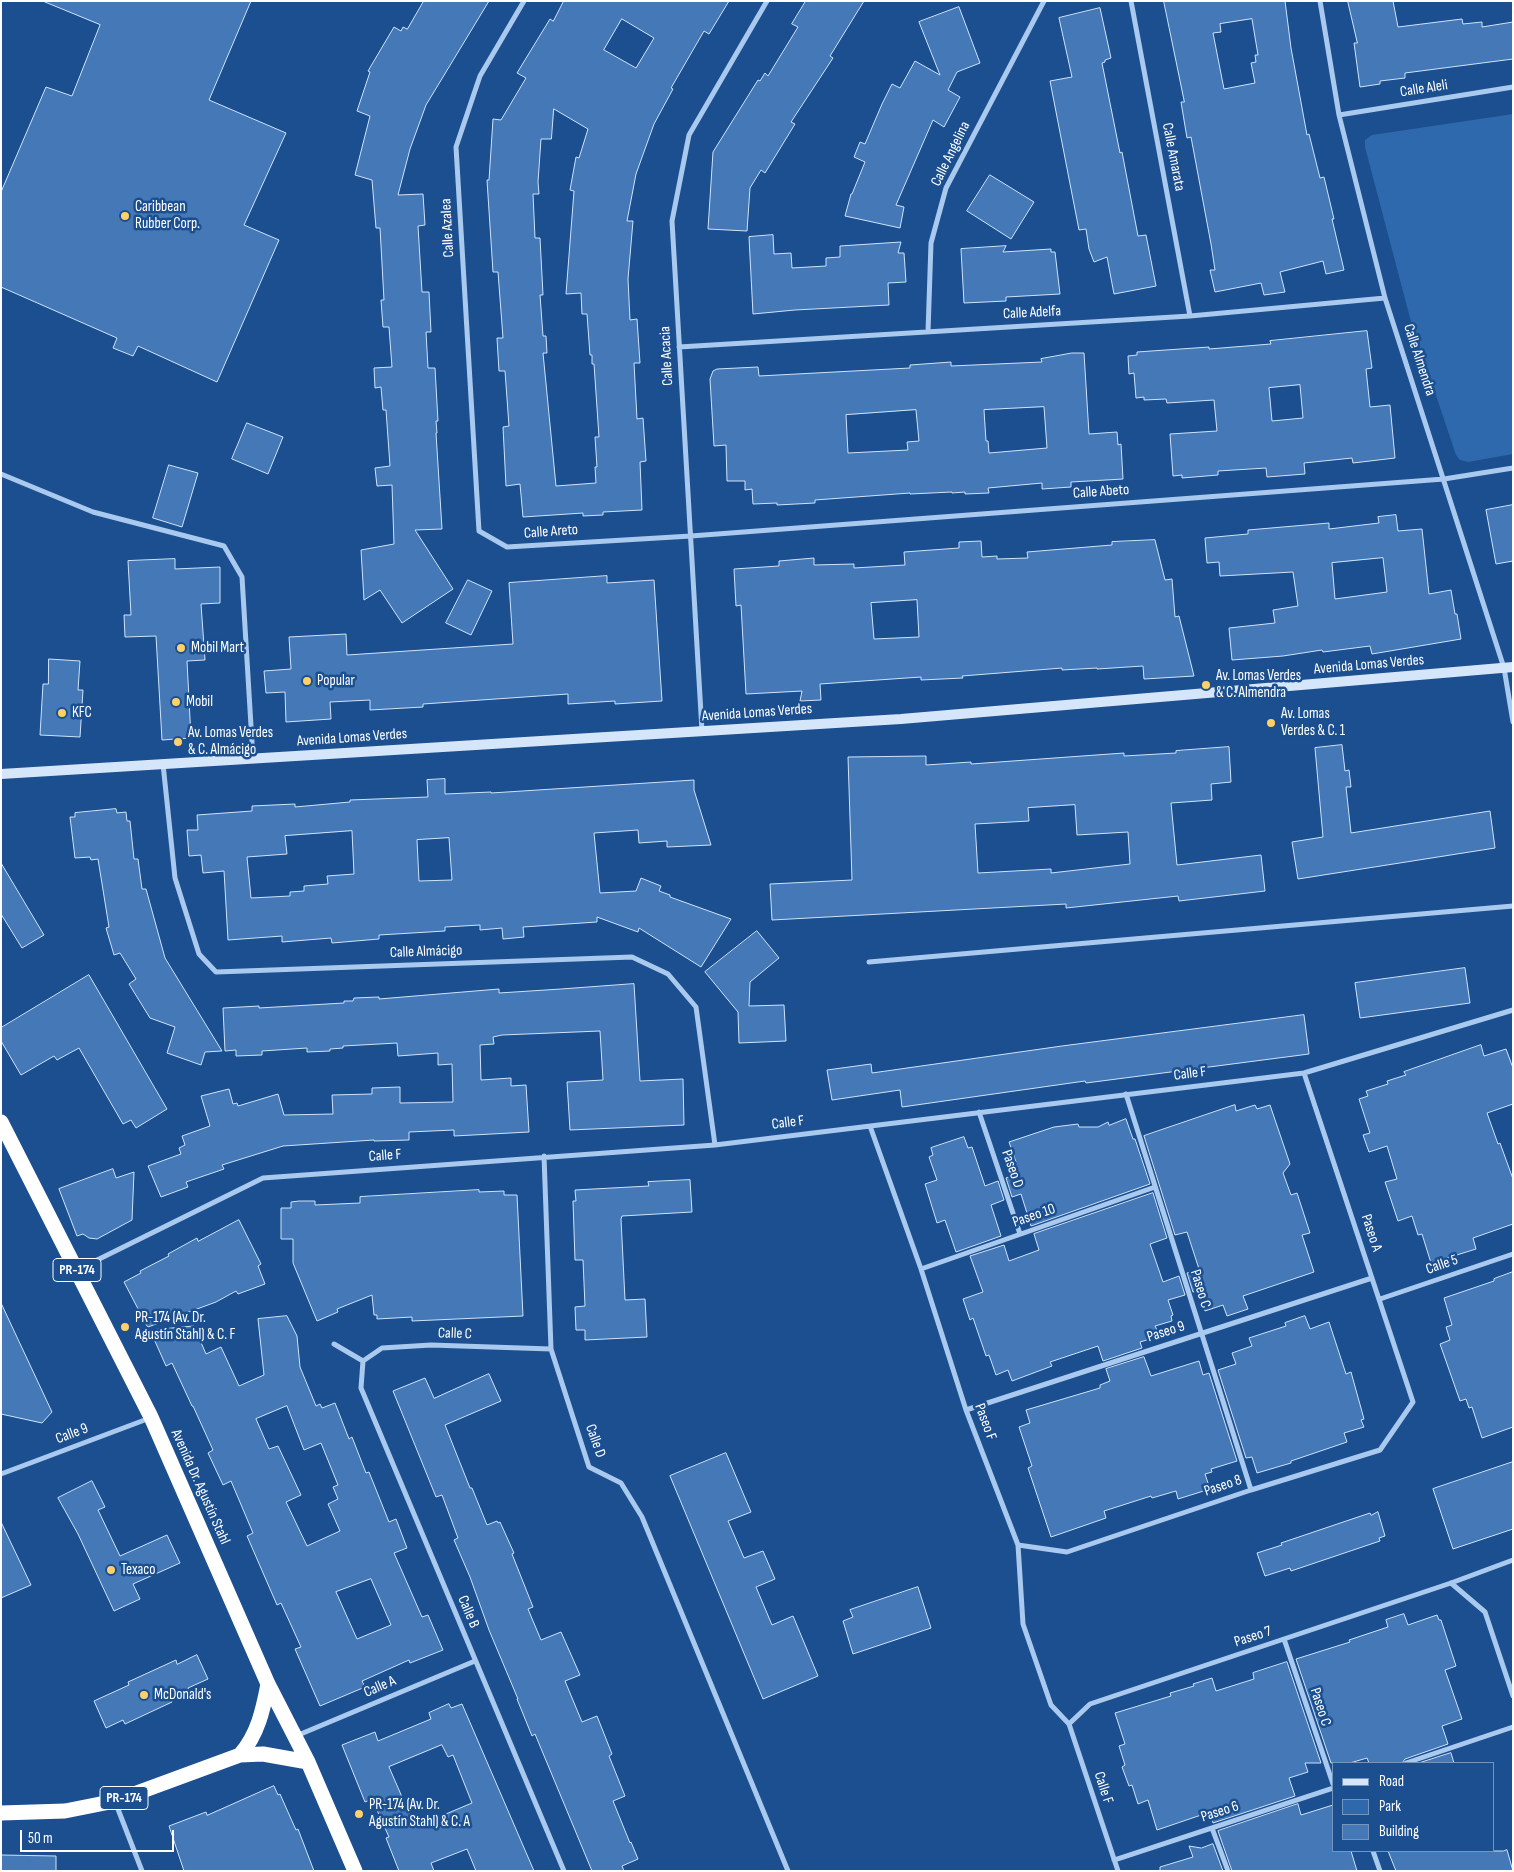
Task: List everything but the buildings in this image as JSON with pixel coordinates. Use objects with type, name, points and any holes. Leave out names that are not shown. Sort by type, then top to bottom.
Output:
[{"type":"highway","name":"Avenida Dr. Agustín Stahl","points":[[1,1122],[151,1417],[268,1684],[308,1762],[355,1871]]},
{"type":"highway","points":[[240,1755],[257,1728],[268,1684]]},
{"type":"highway","name":"PR-174","points":[[1,1813],[65,1811],[115,1801],[240,1755],[263,1754],[308,1762]]},
{"type":"street","name":"Calle Azalea","points":[[475,470],[456,147],[480,76],[524,1]]},
{"type":"street","name":"Calle Acacia","points":[[702,731],[672,221],[689,135],[767,1]]},
{"type":"street","name":"Calle Angelina","points":[[928,332],[931,243],[946,188],[1044,1]]},
{"type":"street","name":"Calle Amarata","points":[[1131,1],[1190,316]]},
{"type":"street","name":"Calle Almendra","points":[[1320,1],[1339,115],[1385,298],[1444,479],[1509,668],[1513,722]]},
{"type":"street","name":"Calle Aleli","points":[[1339,115],[1513,87]]},
{"type":"street","name":"Calle Adelfa","points":[[679,347],[1190,316],[1385,298]]},
{"type":"street","name":"Calle Abeto","points":[[691,536],[1444,479],[1513,468]]},
{"type":"street","name":"Calle Areto","points":[[475,470],[479,531],[506,547],[691,536]]},
{"type":"street","points":[[1,474],[93,512],[224,546],[242,577],[253,759]]},
{"type":"street","name":"Avenida Lomas Verdes","points":[[1,774],[901,719],[1509,668]]},
{"type":"street","name":"Calle Almácigo","points":[[163,764],[175,878],[199,954],[216,972],[632,957],[668,974],[696,1007],[715,1145]]},
{"type":"street","points":[[870,962],[1513,906]]},
{"type":"street","name":"Calle F","points":[[77,1270],[262,1178],[715,1145],[1304,1072],[1513,1010]]},
{"type":"street","name":"Paseo A","points":[[1304,1072],[1414,1402]]},
{"type":"street","name":"Paseo C","points":[[1126,1094],[1251,1490]]},
{"type":"street","name":"Paseo D","points":[[979,1112],[1020,1234]]},
{"type":"street","name":"Paseo F","points":[[870,1126],[921,1269],[966,1410],[1018,1545],[1023,1624],[1051,1705],[1069,1724]]},
{"type":"street","name":"Calle D","points":[[544,1156],[551,1349],[589,1467],[622,1483],[642,1517],[788,1871]]},
{"type":"street","name":"Paseo 10","points":[[921,1269],[1155,1187]]},
{"type":"street","name":"Calle 5","points":[[1380,1299],[1513,1254]]},
{"type":"street","name":"Paseo 9","points":[[966,1410],[1372,1278]]},
{"type":"street","points":[[334,1344],[364,1361]]},
{"type":"street","name":"Calle C","points":[[364,1361],[382,1348],[431,1345],[551,1349]]},
{"type":"street","name":"Calle B","points":[[364,1361],[361,1388],[564,1871]]},
{"type":"street","name":"Paseo 8","points":[[1018,1545],[1067,1552],[1251,1490],[1380,1450],[1414,1402]]},
{"type":"street","name":"Calle 9","points":[[1,1474],[151,1417]]},
{"type":"street","name":"Paseo 7","points":[[1069,1724],[1090,1704],[1451,1583],[1513,1560]]},
{"type":"street","points":[[1451,1583],[1485,1612],[1513,1696]]},
{"type":"street","name":"Paseo C","points":[[1284,1639],[1332,1781]]},
{"type":"street","name":"Calle A","points":[[294,1736],[475,1660]]},
{"type":"street","name":"Calle F","points":[[1069,1724],[1114,1860]]},
{"type":"street","points":[[1409,1762],[1513,1727]]},
{"type":"street","name":"Paseo 6","points":[[1114,1860],[1332,1788]]},
{"type":"street","points":[[115,1801],[142,1871]]},
{"type":"street","points":[[1212,1828],[1228,1871]]},
{"type":"street","points":[[1373,1852],[1380,1871]]},
{"type":"street","points":[[1114,1860],[1118,1871]]},
{"type":"green space","points":[[1513,114],[1513,454],[1468,462],[1460,460],[1456,455],[1410,318],[1365,147],[1365,140],[1372,135]]},
{"type":"place","name":"Caribbean Rubber Corp.","points":[[125,216]]},
{"type":"place","name":"Mobil Mart","points":[[181,648]]},
{"type":"place","name":"Popular","points":[[307,681]]},
{"type":"place","name":"Av. Lomas Verdes & C. Almendra","points":[[1206,685]]},
{"type":"place","name":"Mobil","points":[[176,702]]},
{"type":"place","name":"KFC","points":[[62,713]]},
{"type":"place","name":"Av. Lomas Verdes & C. 1","points":[[1271,723]]},
{"type":"place","name":"Av. Lomas Verdes & C. Almácigo","points":[[178,742]]},
{"type":"place","name":"PR-174 (Av. Dr. Agustín Stahl) & C. F","points":[[125,1327]]},
{"type":"place","name":"Texaco","points":[[111,1570]]},
{"type":"place","name":"McDonald's","points":[[144,1695]]},
{"type":"place","name":"PR-174 (Av. Dr. Agustín Stahl) & C. A","points":[[359,1814]]}]
